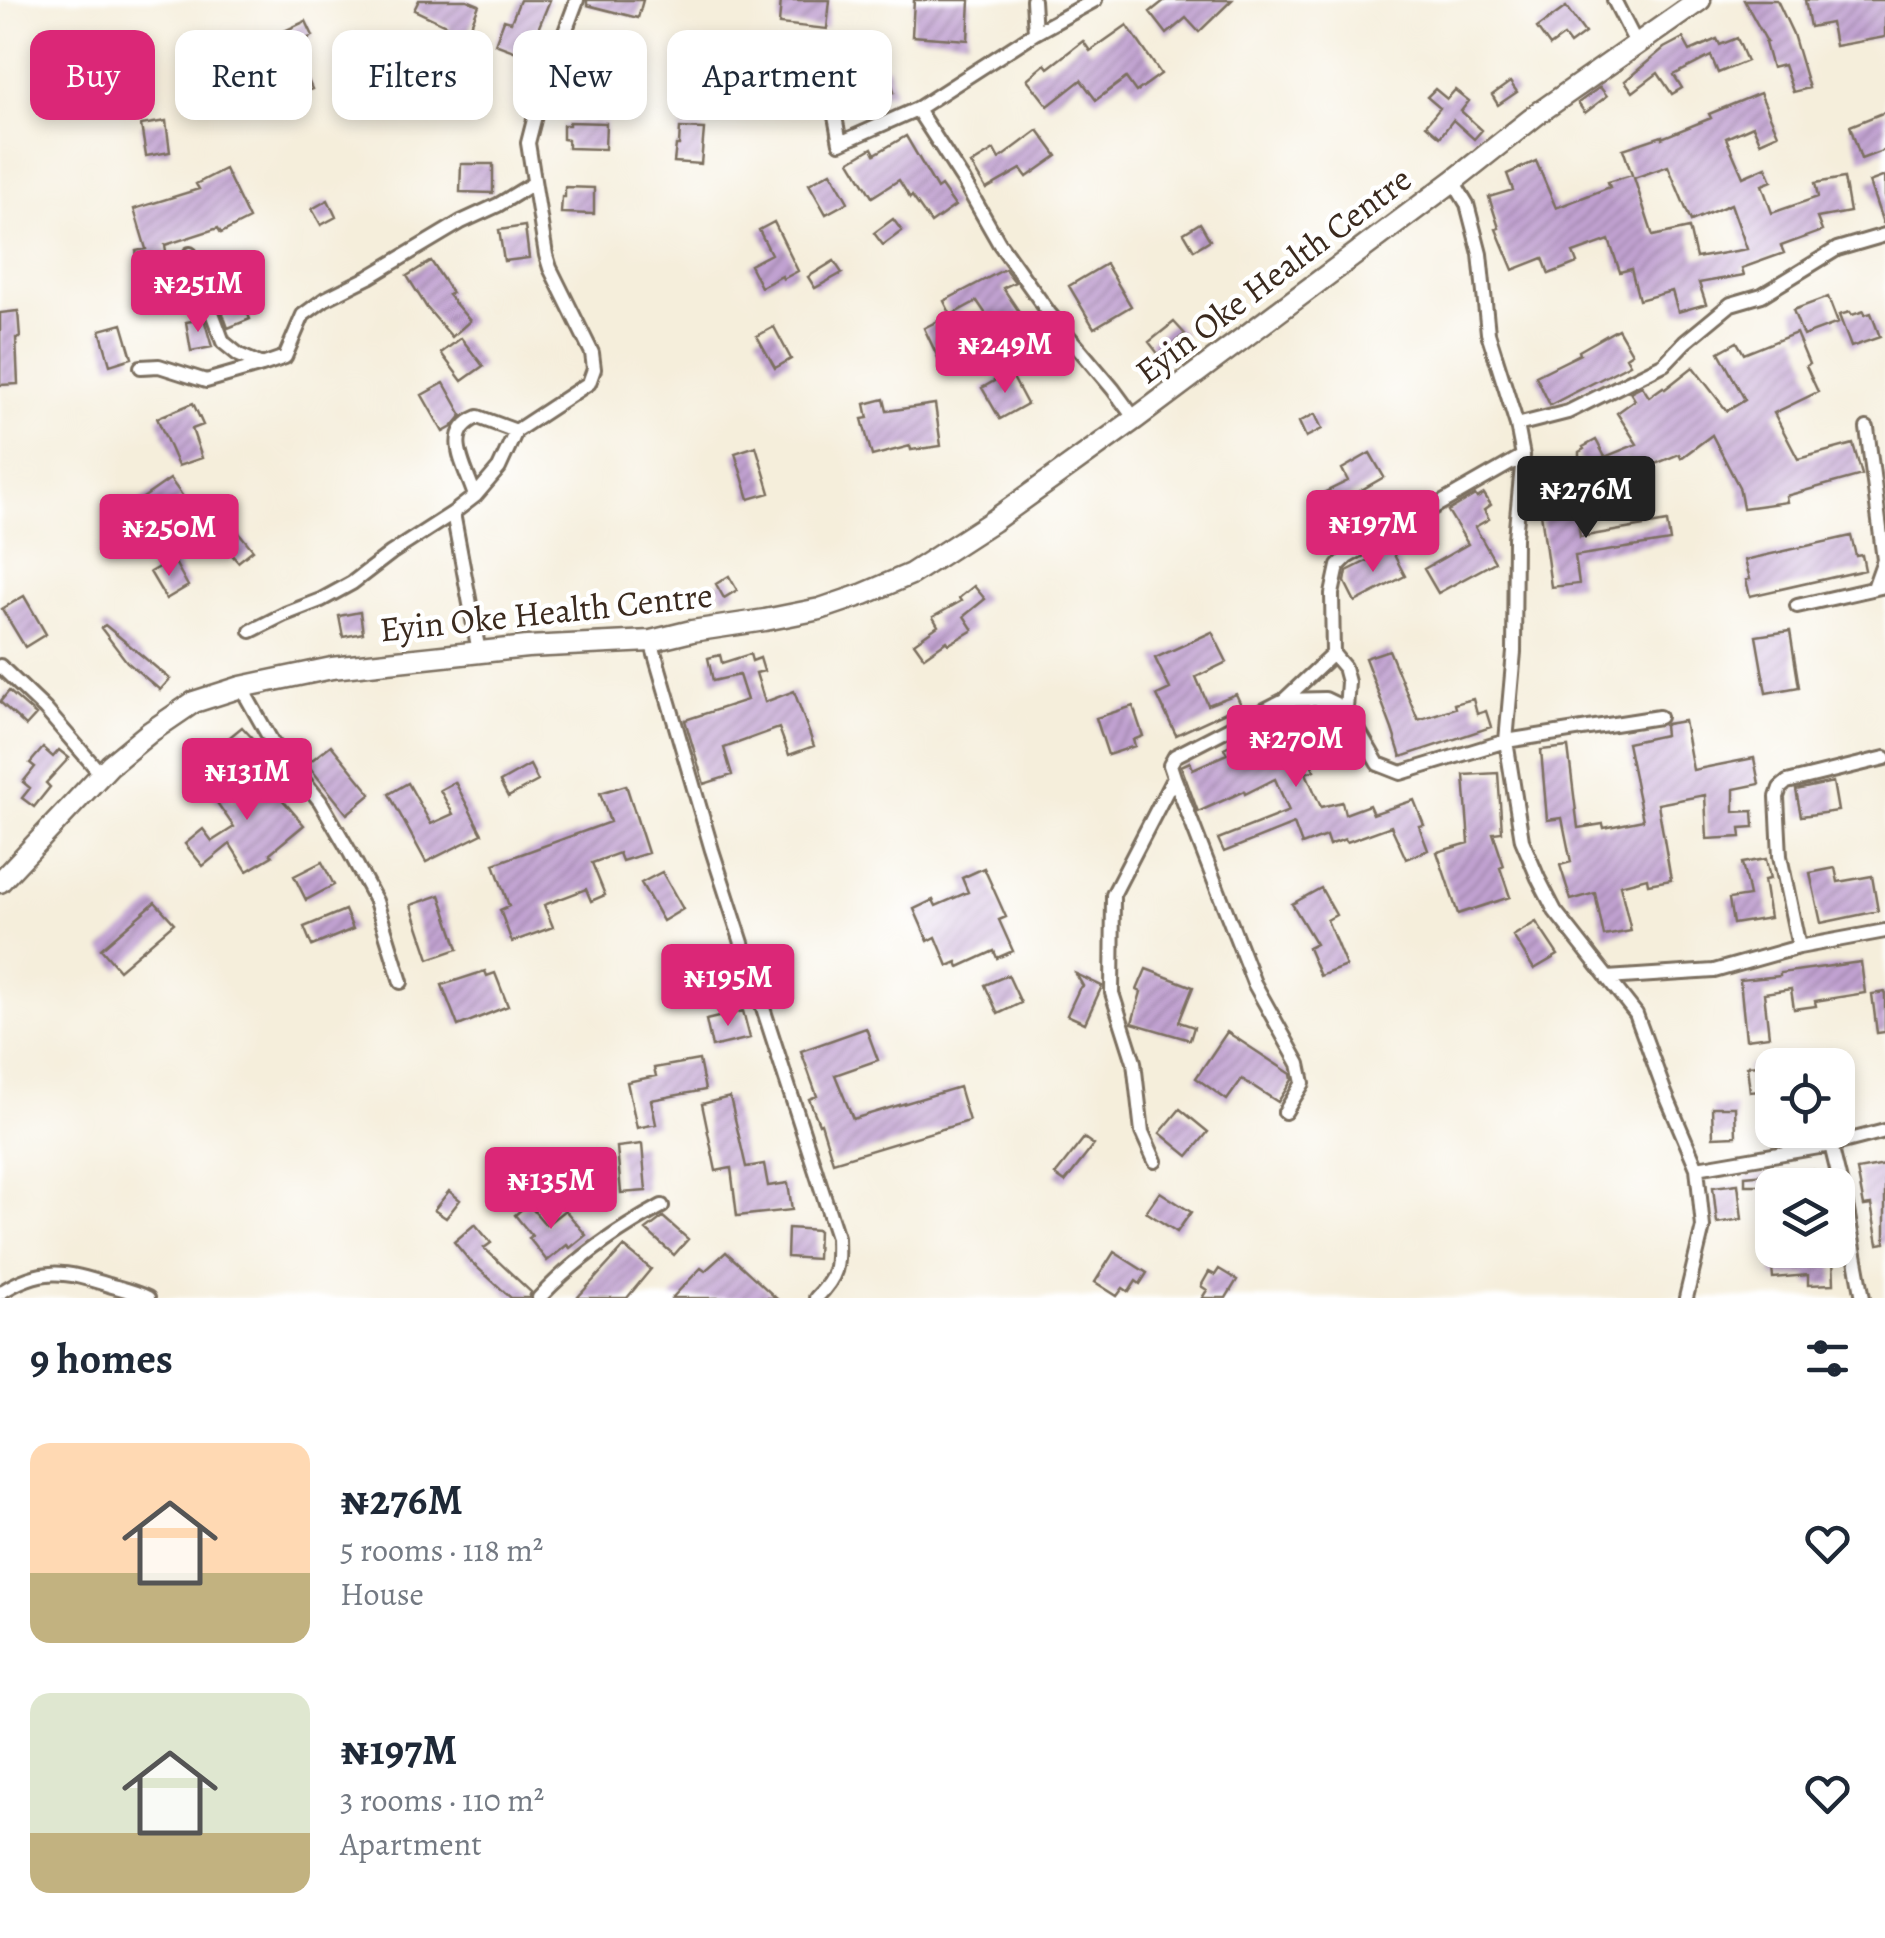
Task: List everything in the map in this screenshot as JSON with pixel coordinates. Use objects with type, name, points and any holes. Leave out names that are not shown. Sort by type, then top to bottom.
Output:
[{"type":"main road","name":"Eyin Oke Health Centre","points":[[0,882],[100,774],[194,702],[241,687],[332,668],[527,647],[651,641],[820,610],[911,574],[1135,420],[1540,112],[1700,0]]},
{"type":"street","points":[[251,630],[352,583],[453,513],[475,496],[499,468],[516,431],[589,384],[594,368],[592,353],[550,268],[528,142],[577,0]]},
{"type":"street","points":[[1033,0],[1034,33]]},
{"type":"street","points":[[892,120],[917,109],[1034,33],[1095,0]]},
{"type":"street","points":[[1614,0],[1636,43]]},
{"type":"street","points":[[917,109],[998,243],[1135,420]]},
{"type":"street","points":[[836,120],[840,142],[891,120]]},
{"type":"street","points":[[1453,181],[1467,204],[1480,254],[1488,333],[1524,456],[1515,538],[1514,652],[1506,741],[1522,840],[1555,911],[1636,1014],[1697,1168],[1703,1226],[1686,1298]]},
{"type":"street","points":[[141,367],[159,366],[206,381],[285,357],[303,315],[534,183]]},
{"type":"street","points":[[1517,425],[1568,412],[1664,364],[1731,304],[1762,295],[1836,250],[1885,235]]},
{"type":"street","points":[[190,254],[223,342],[262,366]]},
{"type":"street","points":[[475,496],[457,444],[465,422],[478,417],[516,431]]},
{"type":"street","points":[[1797,606],[1880,587],[1884,560],[1866,428]]},
{"type":"street","points":[[1524,456],[1347,557],[1338,566],[1332,594],[1333,654],[1344,667],[1348,682],[1346,708],[1378,764],[1401,773],[1506,741],[1659,717]]},
{"type":"street","points":[[453,513],[479,652]]},
{"type":"street","points":[[651,641],[712,850],[837,1237],[836,1273],[816,1298]]},
{"type":"street","points":[[1285,1112],[1303,1083],[1299,1064],[1254,983],[1170,764],[1175,756],[1284,700],[1333,654]]},
{"type":"street","points":[[0,666],[46,709],[100,774]]},
{"type":"street","points":[[241,687],[272,742],[320,801],[348,849],[376,902],[401,982]]},
{"type":"street","points":[[1284,700],[1324,699],[1346,708]]},
{"type":"street","points":[[1799,947],[1780,856],[1780,788],[1788,782],[1885,758]]},
{"type":"street","points":[[1155,1161],[1142,1132],[1134,1062],[1112,993],[1113,895],[1174,777]]},
{"type":"street","points":[[1607,978],[1714,971],[1799,947],[1885,931]]},
{"type":"street","points":[[1855,1139],[1885,1131]]},
{"type":"street","points":[[1697,1168],[1819,1148]]},
{"type":"street","points":[[1832,1148],[1863,1298]]},
{"type":"street","points":[[539,1298],[615,1232],[662,1206]]},
{"type":"street","points":[[0,1292],[40,1274],[72,1274],[148,1298]]},
{"type":"building","points":[[419,0],[467,0],[479,5],[469,30],[448,30],[450,27],[414,10]]},
{"type":"building","points":[[520,0],[550,0],[538,30],[513,30],[513,51],[495,44],[504,20],[511,22]]},
{"type":"building","points":[[587,0],[643,0],[638,18],[587,5]]},
{"type":"building","points":[[781,0],[830,0],[827,29],[779,24]]},
{"type":"building","points":[[914,0],[970,0],[968,40],[912,36]]},
{"type":"building","points":[[1165,0],[1232,0],[1199,32],[1186,18],[1167,34],[1150,12]]},
{"type":"building","points":[[1744,0],[1777,0],[1793,34],[1809,88],[1793,92],[1784,65],[1772,68],[1767,42]]},
{"type":"building","points":[[1805,0],[1885,0],[1885,37],[1835,46],[1831,23],[1810,27]]},
{"type":"building","points":[[1566,7],[1585,33],[1570,44],[1564,36],[1550,46],[1537,28]]},
{"type":"building","points":[[306,21],[310,30],[286,30]]},
{"type":"building","points":[[1127,25],[1161,74],[1136,92],[1126,78],[1096,100],[1081,80],[1048,106],[1027,79],[1083,41],[1090,51]]},
{"type":"building","points":[[1683,38],[1690,51],[1717,39],[1720,45],[1737,38],[1747,61],[1718,73],[1711,56],[1674,75],[1682,88],[1672,94],[1658,73],[1633,92],[1625,81],[1664,48]]},
{"type":"building","points":[[1510,82],[1517,92],[1498,105],[1492,95]]},
{"type":"building","points":[[1600,87],[1607,96],[1585,113],[1578,103]]},
{"type":"building","points":[[1435,89],[1447,99],[1455,90],[1469,101],[1461,111],[1482,130],[1474,139],[1453,120],[1440,137],[1426,125],[1440,108],[1427,97]]},
{"type":"building","points":[[1760,93],[1778,134],[1760,142],[1753,126],[1726,138],[1743,177],[1766,167],[1772,181],[1762,185],[1772,213],[1818,197],[1815,183],[1844,178],[1850,212],[1817,218],[1822,231],[1781,246],[1784,253],[1742,268],[1744,275],[1699,283],[1706,304],[1678,312],[1672,291],[1639,300],[1631,269],[1620,272],[1609,240],[1573,253],[1577,263],[1549,274],[1543,258],[1513,270],[1496,229],[1499,228],[1489,197],[1513,190],[1507,174],[1536,161],[1556,208],[1610,187],[1608,182],[1632,175],[1623,149],[1662,138],[1711,118],[1709,114]],"holes":[[[1668,166],[1691,221],[1731,204],[1747,249],[1696,258],[1689,228],[1653,236],[1634,178]]]},
{"type":"building","points":[[1885,112],[1885,150],[1861,159],[1850,126]]},
{"type":"building","points":[[166,121],[170,152],[146,156],[141,125]]},
{"type":"building","points":[[606,123],[605,149],[568,148],[563,125]]},
{"type":"building","points":[[680,128],[704,129],[701,164],[674,162]]},
{"type":"building","points":[[1038,130],[1057,156],[1027,177],[1021,169],[986,189],[971,164],[994,150],[999,159]]},
{"type":"building","points":[[906,136],[937,189],[941,186],[955,206],[931,223],[899,180],[872,197],[850,161],[872,148],[875,154]]},
{"type":"building","points":[[461,164],[493,164],[493,193],[460,192]]},
{"type":"building","points":[[225,169],[249,219],[221,233],[218,228],[165,245],[169,273],[140,277],[136,251],[146,249],[134,209],[199,189],[196,184]]},
{"type":"building","points":[[831,172],[848,202],[826,214],[809,184]]},
{"type":"building","points":[[1885,176],[1885,223],[1883,223],[1869,182]]},
{"type":"building","points":[[565,187],[594,188],[594,214],[561,213]]},
{"type":"building","points":[[328,200],[336,217],[321,225],[312,209]]},
{"type":"building","points":[[893,219],[902,231],[883,245],[874,233]]},
{"type":"building","points":[[774,222],[798,271],[761,287],[750,265],[771,254],[759,230]]},
{"type":"building","points":[[1200,223],[1210,240],[1194,250],[1184,233]]},
{"type":"building","points":[[525,226],[529,258],[504,261],[499,230]]},
{"type":"building","points":[[431,261],[452,293],[448,295],[470,321],[452,337],[407,276]]},
{"type":"building","points":[[834,261],[842,273],[815,288],[808,277]]},
{"type":"building","points":[[1106,264],[1131,306],[1094,328],[1069,286]]},
{"type":"building","points":[[1005,269],[1015,282],[1003,288],[1037,338],[1013,354],[977,301],[951,315],[944,301]]},
{"type":"building","points":[[232,278],[250,319],[228,328],[213,286]]},
{"type":"building","points":[[1828,297],[1838,323],[1803,336],[1793,310]]},
{"type":"building","points":[[18,311],[18,384],[0,385],[0,313]]},
{"type":"building","points":[[1864,311],[1865,315],[1871,313],[1880,337],[1851,347],[1839,315]]},
{"type":"building","points":[[944,318],[962,354],[941,364],[924,328]]},
{"type":"building","points":[[204,319],[212,347],[191,351],[186,322]]},
{"type":"building","points":[[1174,322],[1185,334],[1159,355],[1149,342]]},
{"type":"building","points":[[122,324],[132,358],[110,365],[100,330]]},
{"type":"building","points":[[774,327],[791,359],[775,368],[757,336]]},
{"type":"building","points":[[1618,329],[1632,353],[1626,357],[1630,364],[1550,405],[1536,376]]},
{"type":"building","points":[[1796,333],[1818,392],[1774,413],[1798,459],[1853,444],[1862,475],[1786,496],[1787,502],[1743,508],[1739,487],[1712,435],[1681,458],[1679,454],[1641,470],[1639,466],[1631,469],[1626,459],[1591,478],[1579,457],[1583,447],[1596,440],[1605,457],[1637,444],[1617,413],[1635,400],[1630,392],[1642,386],[1649,397],[1693,367],[1727,411],[1745,400],[1719,352],[1737,342],[1744,354]]},
{"type":"building","points":[[461,338],[483,366],[462,381],[441,353]]},
{"type":"building","points":[[1010,372],[1027,404],[1000,419],[982,388]]},
{"type":"building","points":[[444,383],[462,415],[443,432],[422,395]]},
{"type":"building","points":[[884,399],[887,411],[935,404],[941,446],[911,450],[910,446],[872,456],[862,419],[868,418],[865,404]]},
{"type":"building","points":[[193,403],[203,425],[192,429],[202,458],[178,466],[157,418]]},
{"type":"building","points":[[1315,414],[1322,429],[1306,437],[1299,422]]},
{"type":"building","points":[[756,446],[770,493],[749,499],[735,453]]},
{"type":"building","points":[[1370,453],[1384,477],[1326,514],[1317,496],[1348,481],[1342,469]]},
{"type":"building","points":[[170,479],[184,498],[154,519],[140,500]]},
{"type":"building","points":[[1484,494],[1491,505],[1484,510],[1489,519],[1475,527],[1495,562],[1438,593],[1424,569],[1468,544],[1448,511]]},
{"type":"building","points":[[1575,495],[1580,537],[1667,522],[1670,541],[1575,556],[1579,584],[1551,587],[1541,513],[1559,511],[1557,497]]},
{"type":"building","points":[[222,512],[253,550],[238,562],[206,524]]},
{"type":"building","points":[[1851,536],[1865,570],[1750,596],[1745,560]]},
{"type":"building","points":[[1391,549],[1405,576],[1355,602],[1345,582],[1347,571]]},
{"type":"building","points":[[173,559],[188,586],[166,599],[150,572]]},
{"type":"building","points":[[729,576],[737,590],[724,598],[716,584]]},
{"type":"building","points":[[974,586],[985,599],[964,616],[973,630],[924,657],[914,643],[938,626],[933,617],[961,601],[959,598]]},
{"type":"building","points":[[24,596],[46,634],[25,647],[2,609]]},
{"type":"building","points":[[360,612],[363,633],[343,637],[339,616]]},
{"type":"building","points":[[105,625],[170,679],[160,690],[127,662],[101,628]]},
{"type":"building","points":[[1790,631],[1799,687],[1766,693],[1756,636]]},
{"type":"building","points":[[1212,632],[1227,662],[1196,677],[1208,705],[1236,694],[1241,705],[1176,735],[1157,695],[1170,689],[1155,658]]},
{"type":"building","points":[[1389,650],[1418,720],[1473,699],[1477,714],[1486,711],[1491,727],[1401,757],[1365,658]]},
{"type":"building","points":[[750,654],[752,661],[760,658],[764,671],[756,673],[765,702],[794,691],[814,746],[789,755],[779,728],[724,748],[732,775],[704,784],[685,720],[747,700],[739,675],[713,681],[708,658],[720,655],[722,663]]},
{"type":"building","points":[[9,691],[36,715],[26,726],[0,702]]},
{"type":"building","points":[[1133,706],[1143,736],[1133,740],[1135,746],[1108,755],[1096,718]]},
{"type":"building","points":[[1330,712],[1342,742],[1307,754],[1314,770],[1306,773],[1321,807],[1342,802],[1345,814],[1369,805],[1373,814],[1414,800],[1428,850],[1406,859],[1391,826],[1347,842],[1345,839],[1329,845],[1326,836],[1302,845],[1294,824],[1224,852],[1218,839],[1289,811],[1275,779],[1198,812],[1181,766],[1190,762],[1193,769],[1227,754],[1224,748],[1249,735],[1253,743]]},
{"type":"building","points":[[1684,721],[1693,770],[1754,758],[1759,784],[1734,789],[1734,812],[1753,811],[1754,827],[1740,828],[1741,837],[1707,839],[1705,795],[1658,804],[1671,880],[1648,884],[1647,878],[1620,885],[1631,931],[1604,936],[1595,893],[1571,900],[1560,865],[1571,862],[1562,818],[1547,820],[1541,750],[1568,747],[1578,828],[1603,824],[1604,828],[1643,820],[1627,743],[1665,735],[1666,724]]},
{"type":"building","points":[[242,727],[256,742],[240,755],[236,750],[218,766],[208,755]]},
{"type":"building","points":[[331,745],[371,794],[347,814],[307,764]]},
{"type":"building","points":[[43,748],[53,757],[59,750],[69,758],[46,783],[50,787],[34,807],[22,798],[30,788],[23,782],[35,767],[30,763]]},
{"type":"building","points":[[530,765],[538,781],[508,797],[500,782]]},
{"type":"building","points":[[208,766],[233,802],[263,777],[304,825],[270,853],[272,856],[247,871],[230,844],[203,866],[185,844],[203,829],[212,841],[234,827],[197,774]]},
{"type":"building","points":[[1498,773],[1502,832],[1493,833],[1510,897],[1458,914],[1437,852],[1469,843],[1464,775]]},
{"type":"building","points":[[455,782],[482,834],[426,862],[389,794],[408,783],[431,824],[453,814],[440,790]]},
{"type":"building","points":[[1833,782],[1838,811],[1801,816],[1796,790]]},
{"type":"building","points":[[626,785],[648,853],[622,861],[619,853],[592,863],[605,895],[591,901],[586,889],[544,905],[553,927],[512,942],[500,910],[509,906],[494,864],[610,822],[600,793]]},
{"type":"building","points":[[1766,859],[1770,879],[1764,880],[1770,918],[1733,924],[1729,899],[1749,896],[1742,863]]},
{"type":"building","points":[[322,862],[334,885],[306,900],[294,876]]},
{"type":"building","points":[[984,868],[1006,917],[999,920],[1013,951],[997,958],[994,951],[959,967],[957,962],[948,966],[936,937],[928,941],[914,909],[933,900],[936,906],[968,892],[962,878]]},
{"type":"building","points":[[1835,868],[1838,882],[1872,876],[1878,911],[1821,923],[1810,873]]},
{"type":"building","points":[[662,872],[683,909],[663,921],[641,883]]},
{"type":"building","points":[[1321,888],[1336,915],[1327,920],[1346,966],[1320,976],[1308,948],[1316,944],[1292,904]]},
{"type":"building","points":[[440,895],[458,949],[429,959],[411,905]]},
{"type":"building","points":[[155,902],[174,923],[119,970],[101,949]]},
{"type":"building","points":[[345,910],[353,929],[312,946],[304,927]]},
{"type":"building","points":[[1536,922],[1558,955],[1534,969],[1513,936]]},
{"type":"building","points":[[1861,962],[1865,993],[1815,1001],[1816,1006],[1794,1009],[1791,989],[1764,993],[1769,1036],[1746,1039],[1740,980]]},
{"type":"building","points":[[1146,969],[1193,987],[1179,1022],[1194,1027],[1190,1040],[1132,1023],[1141,992],[1137,990]]},
{"type":"building","points":[[485,971],[487,976],[495,973],[508,1006],[458,1026],[442,985]]},
{"type":"building","points":[[1076,974],[1102,986],[1085,1023],[1067,1015],[1083,986]]},
{"type":"building","points":[[1008,975],[1021,1003],[998,1014],[985,985]]},
{"type":"building","points":[[1885,992],[1885,1032],[1877,1033],[1872,994]]},
{"type":"building","points":[[743,1011],[750,1038],[712,1047],[706,1020]]},
{"type":"building","points":[[866,1028],[878,1060],[835,1075],[853,1119],[959,1087],[969,1121],[833,1162],[809,1099],[817,1096],[801,1051]]},
{"type":"building","points":[[1227,1032],[1291,1074],[1292,1080],[1278,1102],[1242,1079],[1227,1100],[1196,1078]]},
{"type":"building","points":[[699,1060],[705,1090],[651,1100],[656,1124],[637,1128],[627,1082],[656,1076],[654,1068]]},
{"type":"building","points":[[1755,1065],[1755,1092],[1750,1092],[1747,1066]]},
{"type":"building","points":[[730,1097],[746,1167],[764,1164],[768,1186],[788,1183],[792,1210],[737,1216],[731,1168],[716,1171],[702,1104]]},
{"type":"building","points":[[1712,1107],[1735,1107],[1736,1136],[1713,1137]]},
{"type":"building","points":[[1180,1109],[1208,1132],[1188,1156],[1160,1133]]},
{"type":"building","points":[[1084,1138],[1094,1145],[1065,1182],[1055,1175]]},
{"type":"building","points":[[642,1144],[646,1191],[621,1193],[617,1147]]},
{"type":"building","points":[[1885,1165],[1885,1243],[1878,1244],[1871,1205],[1864,1206],[1857,1170]]},
{"type":"building","points":[[1755,1175],[1755,1185],[1745,1185],[1745,1176]]},
{"type":"building","points":[[1738,1184],[1742,1219],[1717,1223],[1713,1187]]},
{"type":"building","points":[[449,1191],[460,1200],[446,1218],[434,1210]]},
{"type":"building","points":[[1160,1192],[1191,1212],[1177,1232],[1146,1212]]},
{"type":"building","points":[[528,1204],[546,1225],[565,1210],[586,1235],[547,1261],[515,1215]]},
{"type":"building","points":[[663,1217],[688,1239],[674,1255],[646,1230]]},
{"type":"building","points":[[475,1224],[491,1243],[484,1248],[531,1292],[529,1298],[511,1298],[454,1242]]},
{"type":"building","points":[[788,1228],[818,1230],[817,1259],[787,1257]]},
{"type":"building","points":[[624,1247],[651,1269],[627,1298],[577,1298]]},
{"type":"building","points":[[726,1252],[776,1298],[672,1298],[701,1268],[705,1271]]},
{"type":"building","points":[[1114,1252],[1147,1273],[1140,1284],[1136,1281],[1129,1292],[1123,1288],[1117,1296],[1095,1282]]},
{"type":"building","points":[[1772,1268],[1833,1268],[1834,1284],[1808,1285],[1808,1275],[1773,1278]]},
{"type":"building","points":[[1219,1269],[1237,1280],[1226,1298],[1202,1298],[1207,1290],[1201,1286],[1209,1272],[1215,1275]]}]
